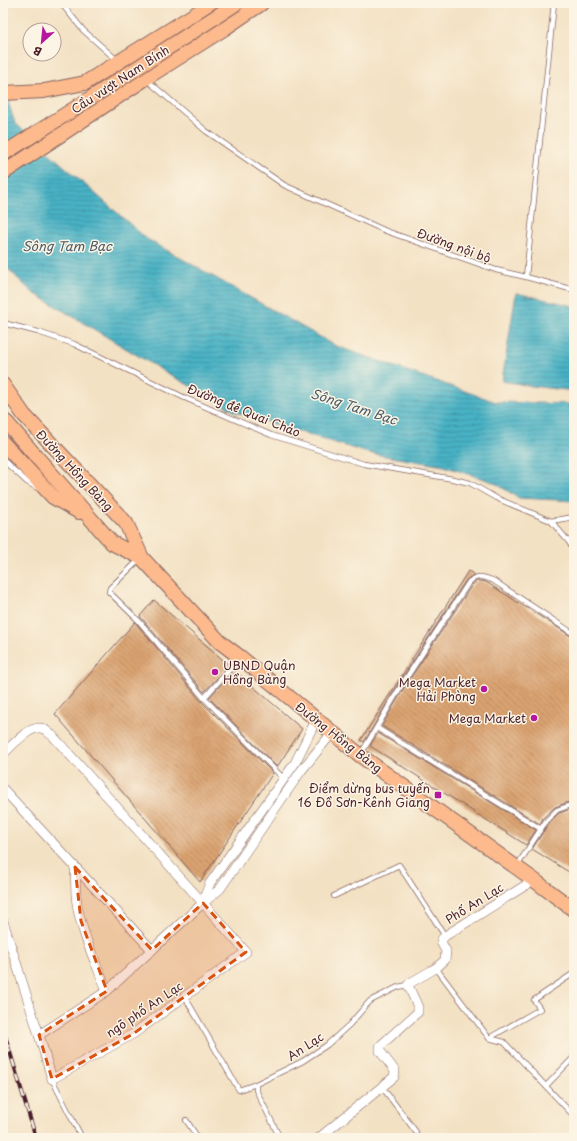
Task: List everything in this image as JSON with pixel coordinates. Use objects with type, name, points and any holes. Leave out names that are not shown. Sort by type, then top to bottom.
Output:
[{"type":"main road","points":[[3,93],[58,89],[85,83],[213,3]]},
{"type":"main road","name":"Cầu vượt Nam Bính","points":[[3,154],[237,3]]},
{"type":"main road","points":[[3,173],[262,3]]},
{"type":"main road","points":[[85,83],[79,93],[77,99],[78,104],[89,109],[101,108]]},
{"type":"main road","name":"Đường Hồng Bàng","points":[[3,385],[24,416],[126,523],[142,558],[220,642],[361,756],[574,910]]},
{"type":"main road","points":[[3,396],[24,416]]},
{"type":"main road","name":"Đường Hồng Bàng","points":[[4,420],[112,543],[142,558]]},
{"type":"main road","points":[[3,443],[53,497],[89,518]]},
{"type":"street","points":[[288,781],[316,720]]},
{"type":"street","points":[[3,754],[29,731],[36,728],[44,729],[57,741],[203,903]]},
{"type":"street","points":[[39,1035],[107,991],[203,903],[210,883],[288,781],[301,771],[332,733]]},
{"type":"street","points":[[3,789],[152,950]]},
{"type":"street","points":[[75,867],[77,903],[81,922],[86,940],[107,991]]},
{"type":"street","name":"Phố An Lạc","points":[[408,985],[436,968],[445,960],[446,951],[441,942],[445,936],[534,880]]},
{"type":"street","name":"ngõ phố An Lạc","points":[[52,1079],[133,1034],[246,952],[203,903]]},
{"type":"street","points":[[3,921],[52,1079]]},
{"type":"street","points":[[319,1138],[396,1074],[380,1051],[380,1046],[418,1012],[418,1007],[408,985]]},
{"type":"lane","points":[[61,3],[83,30],[119,62]]},
{"type":"lane","points":[[526,277],[554,3]]},
{"type":"lane","name":"Đường nội bộ","points":[[146,78],[206,131],[284,185],[386,231],[496,270],[574,290]]},
{"type":"lane","name":"Đường đê Quai Chảo","points":[[3,324],[38,332],[74,344],[185,398],[271,435],[364,464],[470,483],[496,498],[551,521],[569,542],[574,551]]},
{"type":"lane","points":[[3,460],[27,482],[53,497]]},
{"type":"lane","points":[[551,521],[574,517]]},
{"type":"lane","points":[[142,558],[110,588],[109,592],[139,621],[204,698],[288,781]]},
{"type":"lane","points":[[361,756],[401,686],[474,578],[482,577],[494,581],[574,634]]},
{"type":"lane","points":[[204,698],[240,657]]},
{"type":"lane","points":[[377,728],[541,829]]},
{"type":"lane","points":[[516,867],[546,820],[557,810],[574,804]]},
{"type":"lane","points":[[334,896],[400,865],[445,936]]},
{"type":"lane","points":[[436,968],[489,1038],[504,1042],[574,1116]]},
{"type":"lane","points":[[489,1038],[540,1009],[534,1000],[574,973]]},
{"type":"lane","name":"An Lạc","points":[[185,997],[239,1090],[256,1084],[303,1061],[327,1045],[350,1024],[370,1001],[398,987],[408,985]]},
{"type":"lane","points":[[546,1086],[574,1057]]},
{"type":"lane","points":[[52,1079],[82,1138]]},
{"type":"lane","points":[[256,1084],[256,1090],[280,1138]]},
{"type":"lane","points":[[382,1087],[416,1132]]},
{"type":"lane","points":[[186,1120],[198,1138]]},
{"type":"highlighted area","points":[[75,867],[152,950],[203,903],[246,952],[133,1034],[52,1079],[39,1035],[107,991],[81,921]]},
{"type":"water","name":"Sông Tam Bạc","points":[[3,87],[15,123],[147,239],[336,346],[496,402],[574,404],[574,501],[519,498],[493,482],[444,466],[368,453],[236,412],[160,369],[32,292],[3,264]]},
{"type":"water","points":[[516,293],[574,306],[574,391],[502,381]]},
{"type":"building","points":[[468,571],[474,574],[466,580],[398,684],[364,742],[361,740]]},
{"type":"building","name":"Mega Market Hải Phòng","points":[[477,581],[486,582],[574,638],[574,800],[555,807],[543,818],[540,824],[382,726],[404,688],[472,585]]},
{"type":"building","points":[[154,600],[229,665],[204,692],[140,616]]},
{"type":"building","points":[[135,622],[201,701],[273,773],[200,882],[55,714]]},
{"type":"building","points":[[234,670],[302,729],[277,767],[209,698]]},
{"type":"building","points":[[378,733],[536,830],[526,845],[370,746]]},
{"type":"building","points":[[574,808],[574,864],[569,872],[532,849],[549,823],[559,813]]},
{"type":"railway","points":[[3,1029],[36,1138]]},
{"type":"place","name":"UBND Quận Hồng Bàng","points":[[215,672]]},
{"type":"place","name":"Mega Market Hải Phòng","points":[[484,689]]},
{"type":"place","name":"Mega Market","points":[[534,718]]},
{"type":"place","name":"Điểm dừng bus tuyến 16 Đồ Sơn-Kênh Giang","points":[[438,795]]}]
